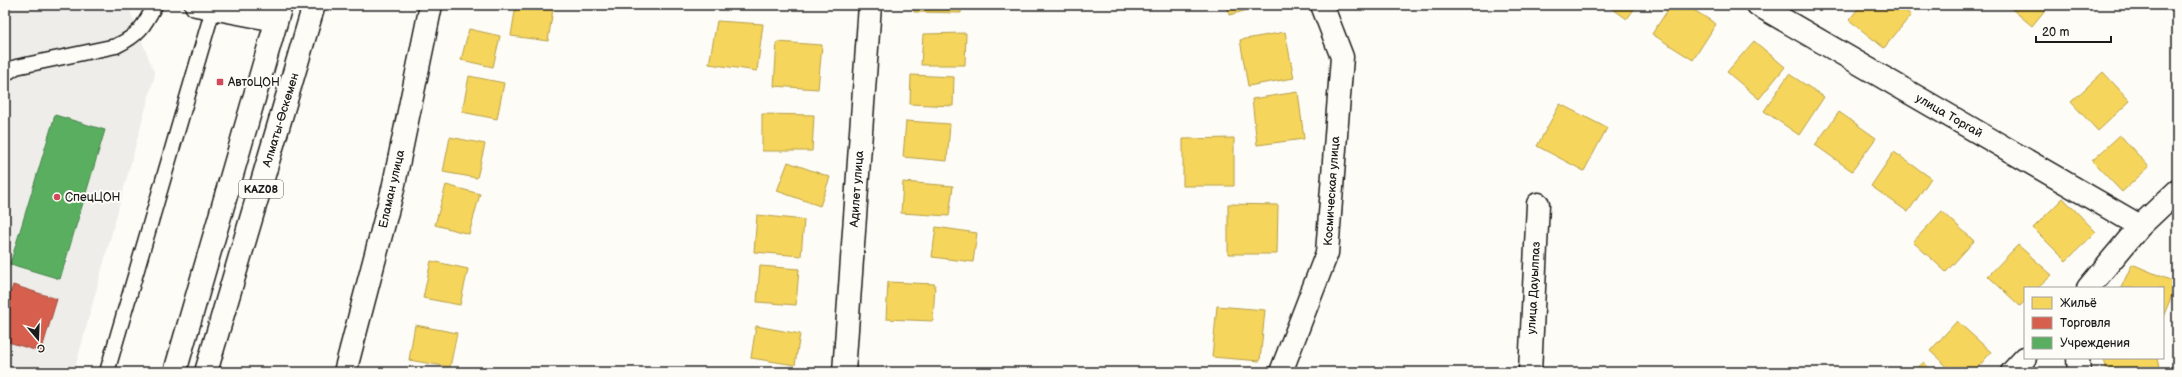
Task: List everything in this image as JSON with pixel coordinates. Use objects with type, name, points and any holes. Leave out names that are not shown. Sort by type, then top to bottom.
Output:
[{"type":"street","name":"Алматы-Өскемен","points":[[206,372],[314,5]]},
{"type":"street","name":"Еламан улица","points":[[345,372],[393,189],[431,5]]},
{"type":"street","name":"Адилет улица","points":[[844,372],[870,5]]},
{"type":"street","name":"Космическая улица","points":[[1281,372],[1327,253],[1342,56],[1322,5]]},
{"type":"street","name":"улица Торгай","points":[[1758,5],[2140,226]]},
{"type":"street","points":[[205,7],[278,13]]},
{"type":"street","name":"KAZ08","points":[[175,372],[278,13]]},
{"type":"street","points":[[2089,287],[2140,226],[2177,191]]},
{"type":"street","name":"улица Дауылпаз","points":[[1530,372],[1538,204]]},
{"type":"street","points":[[2012,372],[2024,359]]},
{"type":"street","points":[[2078,359],[2079,372]]},
{"type":"lane","points":[[5,74],[16,67],[106,49],[126,41],[144,26],[155,5]]},
{"type":"lane","points":[[108,372],[205,7]]},
{"type":"shaded area","points":[[5,5],[97,5],[130,11],[155,74],[74,372],[5,372]]},
{"type":"building: Жильё","points":[[516,5],[553,9],[548,41],[511,36]]},
{"type":"building: Жильё","points":[[914,5],[961,5],[961,13],[914,12]]},
{"type":"building: Жильё","points":[[1227,5],[1266,5],[1229,15]]},
{"type":"building: Жильё","points":[[1607,5],[1637,5],[1627,19]]},
{"type":"building: Жильё","points":[[1671,5],[1686,5],[1716,24],[1693,60],[1652,34]]},
{"type":"building: Жильё","points":[[1861,5],[1898,5],[1911,15],[1884,48],[1849,20]]},
{"type":"building: Жильё","points":[[2007,5],[2049,5],[2032,26]]},
{"type":"building: Жильё","points":[[717,21],[763,24],[757,71],[709,64]]},
{"type":"building: Жильё","points":[[469,29],[500,36],[493,67],[461,60]]},
{"type":"building: Жильё","points":[[1285,32],[1294,78],[1248,86],[1240,40]]},
{"type":"building: Жильё","points":[[966,33],[965,65],[921,65],[923,34]]},
{"type":"building: Жильё","points":[[1754,41],[1785,67],[1759,99],[1727,72]]},
{"type":"building: Жильё","points":[[777,42],[822,45],[818,89],[774,86]]},
{"type":"building: Жильё","points":[[2103,72],[2130,101],[2098,131],[2071,102]]},
{"type":"building: Жильё","points":[[1789,74],[1824,97],[1799,135],[1764,111]]},
{"type":"building: Жильё","points":[[911,75],[954,77],[953,106],[910,104]]},
{"type":"building: Жильё","points":[[469,76],[504,83],[497,119],[462,112]]},
{"type":"building: Жильё","points":[[1298,92],[1304,139],[1257,145],[1252,99]]},
{"type":"building: Жильё","points":[[1560,104],[1607,128],[1584,171],[1537,146]]},
{"type":"building: Жильё","points":[[1839,112],[1876,138],[1852,171],[1815,145]]},
{"type":"building: Жильё","points":[[762,114],[814,115],[812,151],[762,151]]},
{"type":"building: Жильё","points":[[906,121],[950,124],[947,161],[903,157]]},
{"type":"building: Жильё","points":[[2120,135],[2149,167],[2122,192],[2092,161]]},
{"type":"building: Жильё","points":[[450,137],[485,144],[477,178],[443,172]]},
{"type":"building: Жильё","points":[[1234,138],[1234,186],[1183,186],[1183,139]]},
{"type":"building: Жильё","points":[[1894,152],[1931,178],[1908,212],[1871,186]]},
{"type":"building: Жильё","points":[[788,162],[830,177],[820,206],[777,191]]},
{"type":"building: Жильё","points":[[903,182],[953,186],[949,216],[901,213]]},
{"type":"building: Жильё","points":[[446,185],[480,194],[469,234],[435,225]]},
{"type":"building: Жильё","points":[[2063,198],[2096,232],[2066,261],[2033,228]]},
{"type":"building: Жильё","points":[[1228,204],[1278,205],[1277,254],[1228,254]]},
{"type":"building: Жильё","points":[[1942,211],[1974,241],[1946,272],[1913,242]]},
{"type":"building: Жильё","points":[[757,215],[804,220],[801,256],[754,252]]},
{"type":"building: Жильё","points":[[936,227],[977,233],[973,262],[932,257]]},
{"type":"building: Жильё","points":[[2018,245],[2052,275],[2039,287],[2024,287],[2024,302],[2020,306],[1988,276]]},
{"type":"building: Жильё","points":[[431,261],[468,269],[460,305],[423,298]]},
{"type":"building: Жильё","points":[[2132,264],[2177,283],[2164,315],[2164,287],[2121,287]]},
{"type":"building: Жильё","points":[[760,266],[799,269],[796,305],[757,302]]},
{"type":"building: Жильё","points":[[888,282],[935,284],[933,321],[886,319]]},
{"type":"building: Жильё","points":[[1217,306],[1265,310],[1260,361],[1212,357]]},
{"type":"building: Жильё","points":[[1957,321],[1991,352],[1974,372],[1953,372],[1930,351]]},
{"type":"building: Жильё","points":[[415,325],[457,333],[450,367],[409,360]]},
{"type":"building: Жильё","points":[[756,326],[800,334],[795,365],[751,358]]},
{"type":"building: Жильё","points":[[2104,359],[2157,359],[2160,372],[2107,372]]},
{"type":"building: Жильё","points":[[1924,362],[1932,372],[1913,372]]},
{"type":"building: Жильё","points":[[1718,368],[1723,372],[1715,372]]},
{"type":"building: Торговля","points":[[13,285],[57,299],[41,352],[5,341],[5,311]]},
{"type":"building: Учреждения","name":"СпецЦОН","points":[[55,115],[105,130],[60,279],[10,264]]},
{"type":"place","name":"АвтоЦОН","points":[[220,82]]},
{"type":"place","name":"СпецЦОН","points":[[57,197]]}]
